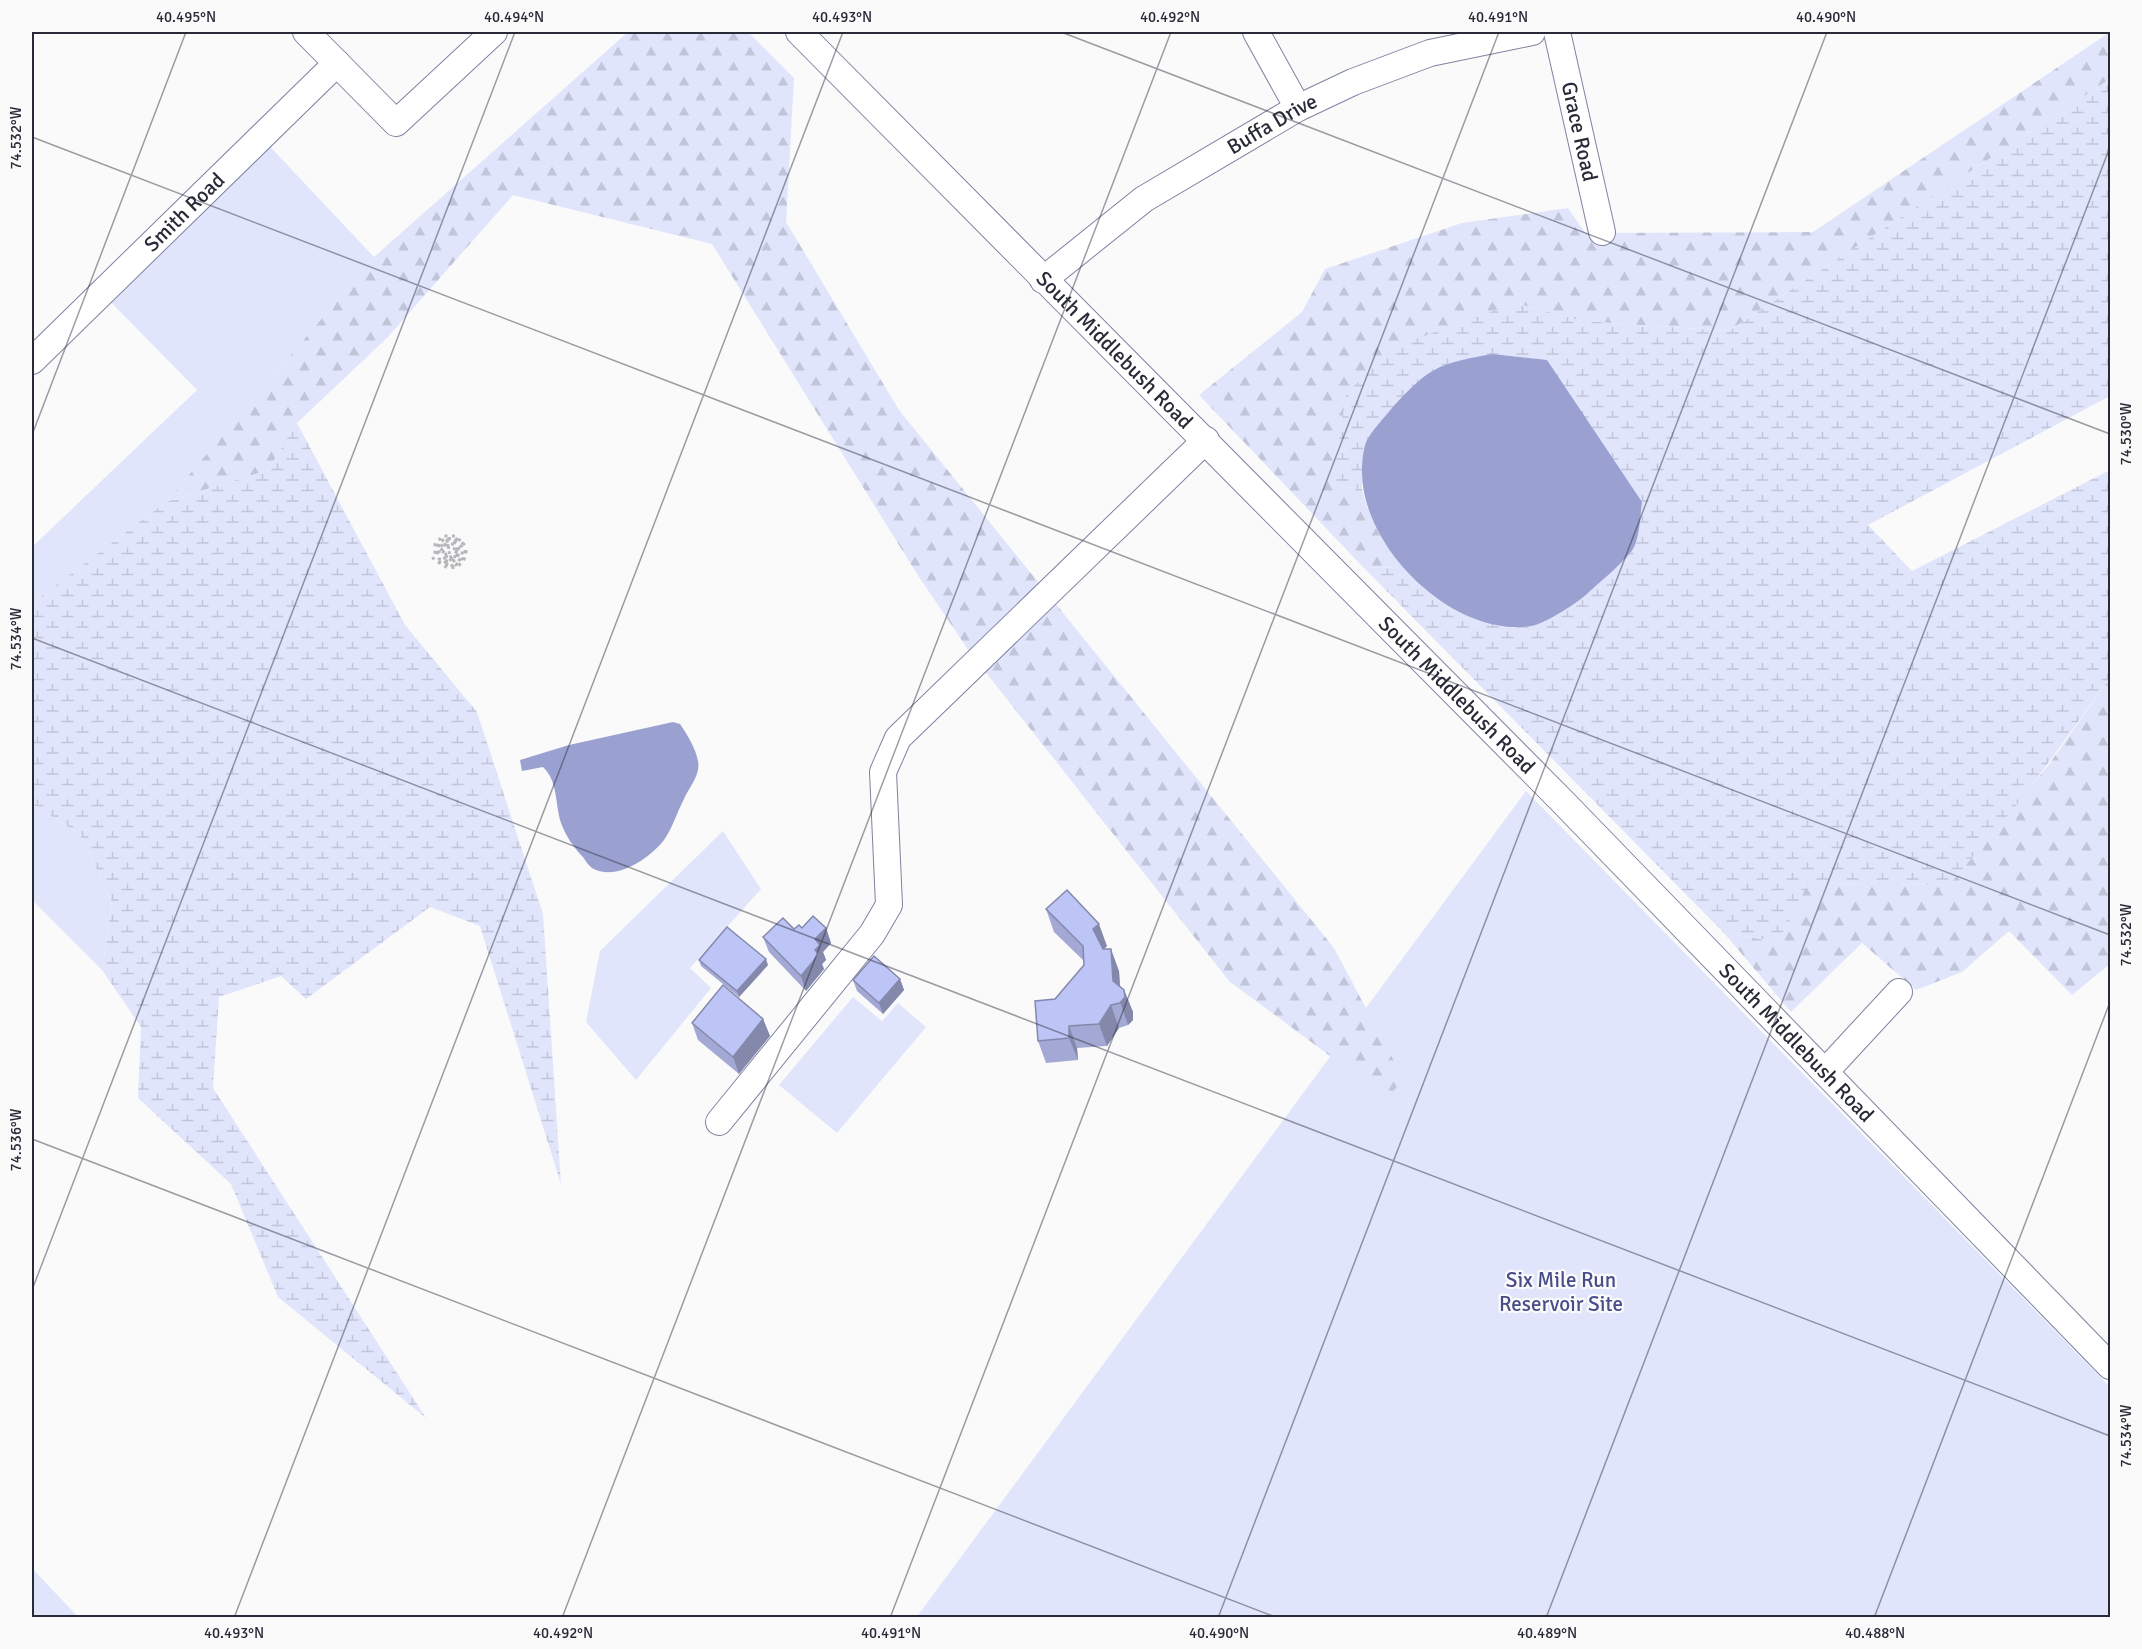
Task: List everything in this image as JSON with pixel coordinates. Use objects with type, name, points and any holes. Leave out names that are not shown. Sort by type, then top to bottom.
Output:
[{"type":"street","points":[[306,32],[396,123],[494,32]]},
{"type":"street","name":"South Middlebush Road","points":[[799,32],[1043,280],[1206,440],[2110,1366]]},
{"type":"street","points":[[1256,32],[1298,108]]},
{"type":"street","name":"Buffa Drive","points":[[1043,280],[1144,199],[1298,108],[1353,82],[1430,53],[1532,32]]},
{"type":"street","name":"Grace Road","points":[[1557,32],[1602,232]]},
{"type":"street","name":"Smith Road","points":[[32,361],[337,63]]},
{"type":"street","points":[[719,1122],[872,934],[889,905],[883,772],[898,738],[1206,440]]},
{"type":"street","points":[[1825,1072],[1899,992]]},
{"type":"path","points":[[432,559],[437,556],[438,547],[443,540],[436,546],[435,556],[435,544],[443,536],[455,536],[464,544],[451,537],[445,539],[455,541],[462,547],[462,556],[456,565],[463,558],[466,548],[465,558],[458,567],[443,567],[436,561],[453,566],[439,559],[451,562],[456,560],[460,552],[456,543],[451,541],[442,544],[439,548],[440,554],[445,544],[443,552],[447,547],[455,549],[447,545],[448,543],[458,549],[459,553],[455,559],[456,550],[452,557],[445,556],[451,561],[442,557],[448,553]]},
{"type":"green space","points":[[628,32],[748,32],[794,78],[786,222],[899,410],[1334,948],[1403,1078],[1388,1099],[1229,981],[969,651],[917,574],[712,244],[513,195],[387,338],[297,423],[268,470],[166,502],[374,257]]},
{"type":"green space","points":[[2110,32],[2110,79],[1729,331],[1582,321],[1516,303],[1332,485],[1362,489],[1378,531],[1404,567],[1364,568],[1199,395],[1302,312],[1325,269],[1462,223],[1568,208],[1585,233],[1813,232]]},
{"type":"green space","points":[[2110,79],[2110,396],[1868,525],[1912,571],[2110,470],[2110,678],[2025,795],[1949,885],[1808,883],[1779,942],[1724,933],[1364,568],[1404,567],[1426,590],[1563,385],[1547,360],[1362,463],[1362,489],[1332,485],[1346,393],[1399,345],[1516,303],[1582,321],[1729,331]]},
{"type":"green space","points":[[261,137],[374,257],[166,502],[32,603],[32,547],[197,390],[100,291]]},
{"type":"green space","points":[[297,423],[405,625],[477,712],[543,914],[561,1184],[480,926],[430,907],[306,999],[281,976],[219,997],[213,1088],[426,1418],[278,1297],[231,1184],[138,1098],[141,1027],[102,970],[112,902],[80,834],[32,804],[32,603],[166,502],[268,470]]},
{"type":"green space","points":[[2110,678],[2110,964],[2072,995],[2009,931],[1962,972],[1916,990],[1862,943],[1791,1012],[1724,933],[1779,942],[1808,883],[1949,885],[2047,767]]},
{"type":"green space","name":"Six Mile Run Reservoir Site","points":[[1526,791],[2110,1387],[2110,1617],[916,1618]]},
{"type":"green space","points":[[32,804],[80,834],[112,902],[102,970],[32,900]]},
{"type":"green space","points":[[723,831],[761,889],[690,968],[711,988],[636,1080],[586,1022],[600,951]]},
{"type":"green space","points":[[853,997],[882,1021],[898,1003],[926,1027],[837,1133],[779,1085]]},
{"type":"green space","points":[[32,1568],[78,1617],[32,1617]]},
{"type":"water","points":[[1492,354],[1547,360],[1642,502],[1637,537],[1627,557],[1578,601],[1553,617],[1531,626],[1501,626],[1472,618],[1443,602],[1417,582],[1394,557],[1377,529],[1366,500],[1362,471],[1365,447],[1372,432],[1392,408],[1416,384],[1436,369]]},
{"type":"water","points":[[673,722],[680,724],[688,737],[698,766],[696,776],[667,835],[658,847],[632,866],[611,872],[601,872],[592,868],[573,845],[563,828],[554,786],[548,773],[543,767],[522,771],[520,760],[569,745]]},
{"type":"building","points":[[1067,890],[1099,924],[1093,929],[1103,949],[1111,949],[1113,981],[1124,990],[1125,997],[1120,1003],[1111,1005],[1099,1024],[1069,1026],[1069,1038],[1038,1041],[1035,1001],[1055,999],[1084,965],[1083,946],[1046,909]]},
{"type":"building","points":[[813,916],[826,928],[815,939],[820,945],[815,950],[819,954],[801,976],[763,937],[783,918],[794,929],[799,925],[802,928]]},
{"type":"building","points":[[727,927],[766,959],[737,991],[699,960]]},
{"type":"building","points":[[874,956],[900,979],[879,1003],[853,980]]},
{"type":"building","points":[[723,985],[763,1019],[733,1057],[692,1023]]}]
